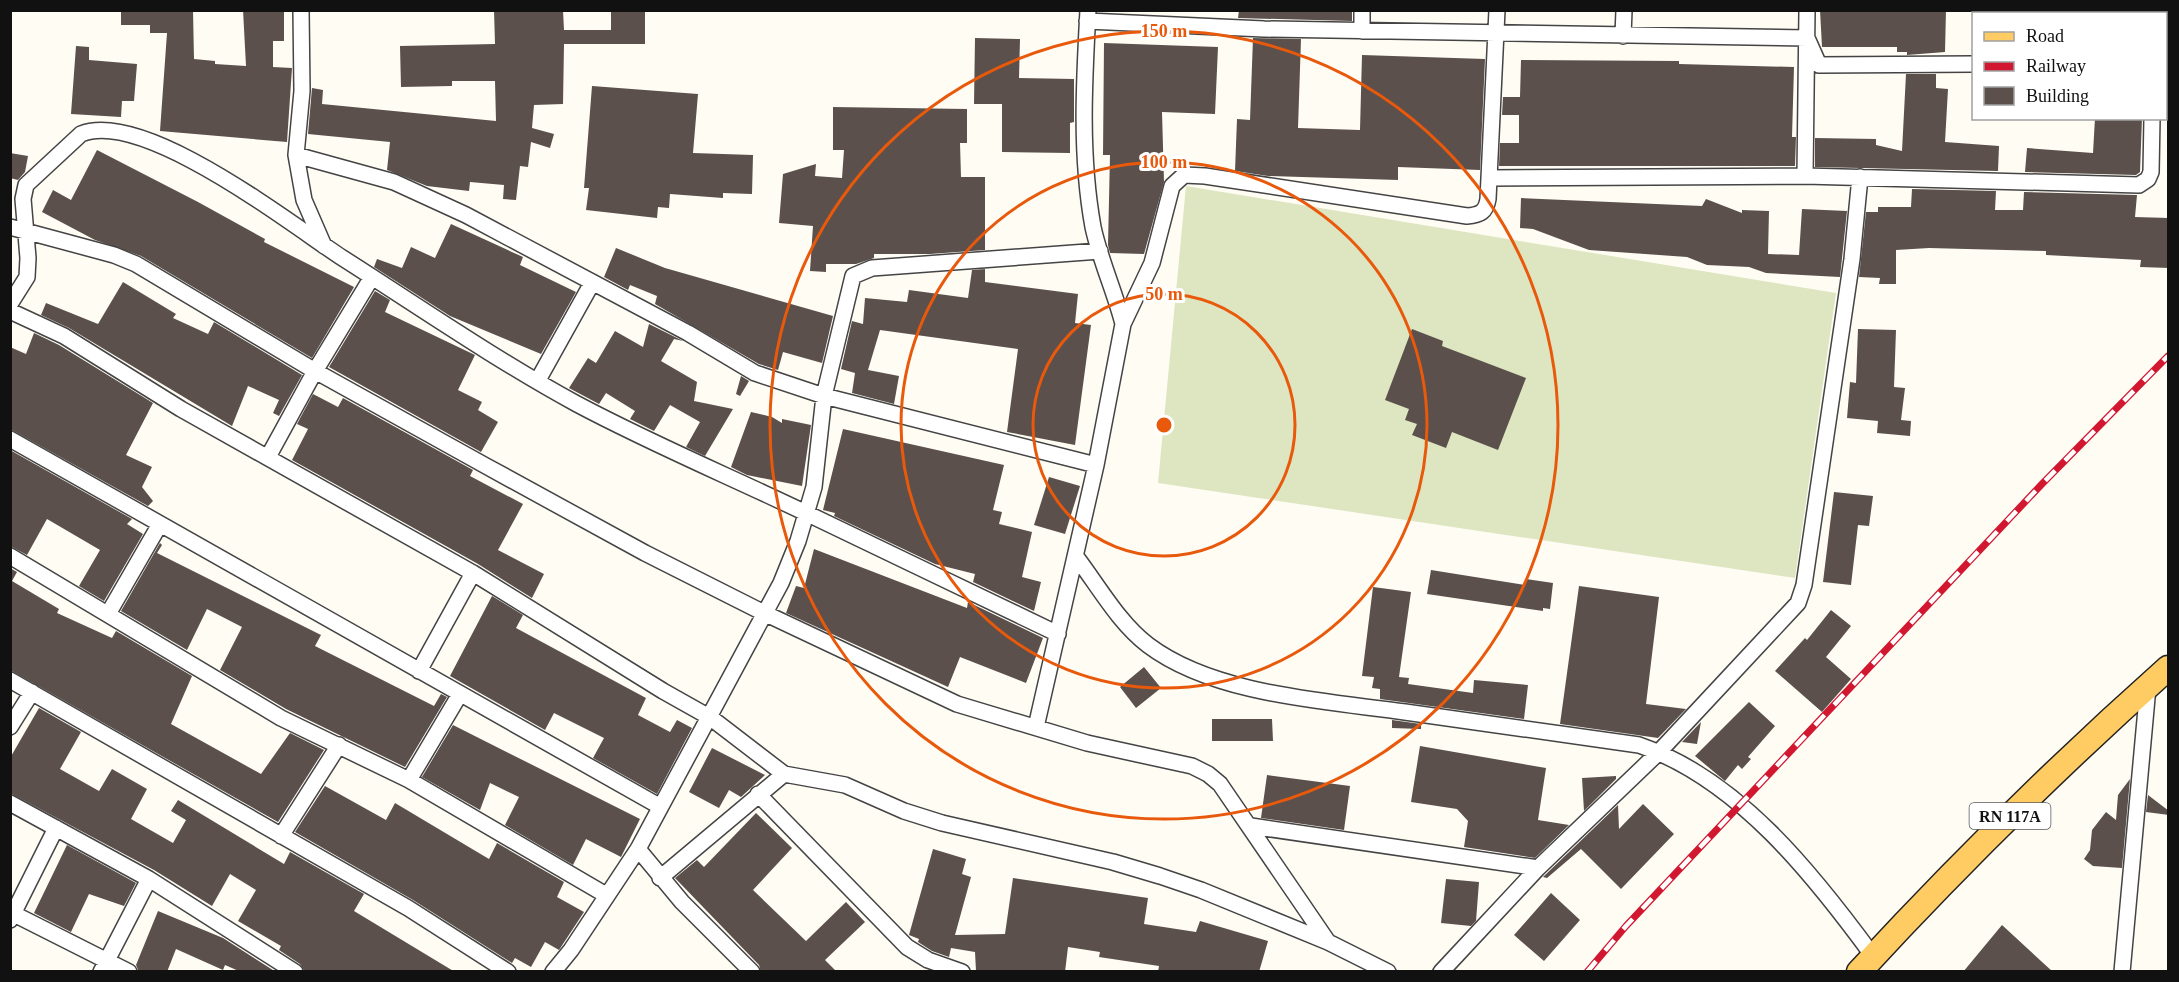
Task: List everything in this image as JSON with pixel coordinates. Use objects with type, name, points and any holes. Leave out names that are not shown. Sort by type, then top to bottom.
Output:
[{"type":"main road","name":"RN 117A","points":[[1866,964],[1951,873],[2169,668]]},
{"type":"street","points":[[301,10],[302,91],[296,155],[304,200],[324,246]]},
{"type":"street","points":[[1362,10],[1362,31]]},
{"type":"street","points":[[1036,727],[1077,558],[1124,324],[1152,263],[1172,186],[1184,176],[1226,178],[1467,216],[1480,214],[1486,208],[1490,178],[1497,10]]},
{"type":"street","points":[[1623,36],[1624,10]]},
{"type":"street","points":[[1805,176],[1807,10]]},
{"type":"street","points":[[1124,324],[1100,251],[1090,209],[1083,120],[1088,16],[1362,31],[1497,31],[1623,36],[1807,38]]},
{"type":"street","points":[[1807,38],[1819,65],[1972,64]]},
{"type":"street","points":[[1490,178],[1805,176],[2139,184],[2148,179],[2151,172],[2152,120]]},
{"type":"street","points":[[10,304],[27,277],[28,258],[17,228],[26,185],[81,134],[92,129],[115,130],[135,135],[218,174],[372,277],[576,403],[681,456],[806,513],[1058,634]]},
{"type":"street","points":[[296,155],[394,182],[466,215],[688,333],[755,373],[824,396],[1096,465]]},
{"type":"street","points":[[1441,972],[1538,868],[1658,753],[1787,617],[1801,596],[1852,259],[1860,177]]},
{"type":"street","points":[[17,228],[114,255],[136,264],[315,371],[645,554],[957,704],[1087,743],[1201,769],[1220,784],[1251,826],[1328,942]]},
{"type":"street","points":[[553,972],[571,950],[638,849],[659,806],[711,718],[781,583],[814,487],[824,396],[848,288],[853,276],[857,272],[907,265],[1100,251]]},
{"type":"street","points":[[268,457],[315,371],[372,277]]},
{"type":"street","points":[[538,380],[592,283]]},
{"type":"street","points":[[10,311],[64,336],[181,409],[473,573],[711,718],[784,774],[845,785],[904,811],[942,823],[1113,862],[1160,876],[1328,942],[1388,972]]},
{"type":"street","points":[[10,439],[659,806]]},
{"type":"street","points":[[108,614],[160,524]]},
{"type":"street","points":[[10,556],[280,718],[409,780],[606,895]]},
{"type":"street","points":[[1077,558],[1132,630],[1148,645],[1182,665],[1216,678],[1318,699],[1639,745],[1658,753],[1741,804],[1814,879],[1866,964]]},
{"type":"street","points":[[419,670],[473,573]]},
{"type":"street","points":[[10,680],[408,908],[508,972]]},
{"type":"street","points":[[2122,972],[2148,687]]},
{"type":"street","points":[[10,727],[32,692]]},
{"type":"street","points":[[409,780],[460,694]]},
{"type":"street","points":[[281,836],[339,745]]},
{"type":"street","points":[[660,878],[784,774]]},
{"type":"street","points":[[758,794],[926,966],[962,972]]},
{"type":"street","points":[[10,803],[150,879],[295,972]]},
{"type":"street","points":[[1251,826],[1538,868]]},
{"type":"street","points":[[56,828],[12,916],[104,965],[129,972]]},
{"type":"street","points":[[638,849],[660,878],[746,970]]},
{"type":"street","points":[[104,965],[150,879]]},
{"type":"green space","points":[[1186,186],[1836,293],[1795,578],[1158,483]]},
{"type":"building","points":[[121,10],[193,10],[194,59],[215,61],[215,64],[246,66],[243,10],[284,10],[284,41],[273,41],[273,67],[292,68],[287,142],[160,131],[167,33],[150,33],[150,25],[121,25]]},
{"type":"building","points":[[494,10],[563,10],[564,30],[611,30],[611,10],[645,10],[645,44],[564,44],[563,104],[534,105],[532,128],[554,134],[550,148],[531,142],[528,167],[520,166],[516,200],[503,199],[504,185],[470,182],[469,191],[427,186],[387,170],[390,142],[308,134],[312,88],[323,90],[322,104],[496,121],[495,81],[452,81],[452,86],[401,87],[400,46],[495,44]]},
{"type":"building","points":[[1239,10],[1352,10],[1352,21],[1238,18]]},
{"type":"building","points":[[1820,10],[1946,10],[1945,52],[1907,55],[1907,52],[1897,52],[1897,47],[1822,47]]},
{"type":"building","points":[[975,38],[1020,39],[1019,78],[1074,79],[1074,122],[1070,123],[1070,153],[1002,152],[1002,104],[974,104]]},
{"type":"building","points":[[1253,38],[1301,39],[1298,128],[1360,130],[1362,55],[1485,59],[1480,170],[1398,167],[1398,180],[1268,176],[1235,171],[1237,119],[1250,120]]},
{"type":"building","points":[[1104,43],[1218,47],[1215,114],[1162,112],[1164,182],[1144,254],[1110,253],[1108,245],[1110,155],[1103,155]]},
{"type":"building","points":[[76,46],[89,47],[89,60],[137,64],[134,101],[122,101],[121,117],[71,114]]},
{"type":"building","points":[[1521,60],[1679,61],[1679,64],[1794,67],[1792,137],[1796,137],[1795,166],[1499,166],[1500,143],[1519,143],[1519,115],[1502,115],[1503,97],[1520,97]]},
{"type":"building","points":[[1906,74],[1936,74],[1936,88],[1948,89],[1945,142],[1999,146],[1998,171],[1815,167],[1815,138],[1876,139],[1876,145],[1902,151]]},
{"type":"building","points":[[592,86],[698,94],[693,153],[753,155],[752,194],[723,193],[723,198],[670,194],[669,208],[658,207],[657,218],[586,210],[589,188],[584,188]]},
{"type":"building","points":[[833,107],[967,109],[967,143],[960,143],[961,177],[985,177],[985,250],[930,254],[874,254],[874,258],[856,264],[826,264],[826,272],[810,271],[813,226],[779,223],[783,174],[816,164],[815,176],[842,178],[844,150],[833,150]]},
{"type":"building","points":[[2095,120],[2142,120],[2140,172],[2136,175],[2025,172],[2027,148],[2093,153]]},
{"type":"building","points":[[97,150],[198,202],[265,239],[264,242],[354,287],[312,358],[141,256],[95,240],[42,212],[53,190],[71,200]]},
{"type":"building","points":[[10,153],[28,156],[25,172],[18,180],[10,178]]},
{"type":"building","points":[[1912,189],[1996,191],[1995,210],[2023,210],[2024,192],[2137,195],[2135,217],[2169,218],[2169,268],[2140,267],[2141,260],[2046,255],[2046,251],[1929,248],[1896,250],[1896,284],[1879,284],[1880,278],[1859,277],[1866,212],[1878,212],[1878,207],[1911,207]]},
{"type":"building","points":[[1521,198],[1702,206],[1706,199],[1742,213],[1742,210],[1769,211],[1768,254],[1799,255],[1802,209],[1847,211],[1840,277],[1766,273],[1749,267],[1707,265],[1687,257],[1589,250],[1533,229],[1520,228]]},
{"type":"building","points":[[451,224],[523,257],[520,265],[576,292],[541,354],[450,316],[374,267],[377,259],[402,268],[411,247],[435,258]]},
{"type":"building","points":[[616,248],[665,268],[833,316],[822,363],[783,352],[778,370],[759,364],[655,304],[657,296],[630,285],[628,290],[604,277]]},
{"type":"building","points":[[985,269],[985,282],[1078,294],[1075,323],[1091,325],[1075,445],[1007,432],[1018,349],[880,330],[868,370],[899,376],[894,404],[852,393],[855,373],[841,369],[852,321],[863,324],[865,298],[907,302],[909,290],[968,298],[972,270]]},
{"type":"building","points":[[123,282],[176,314],[173,318],[208,334],[214,322],[302,375],[279,416],[273,413],[279,400],[248,386],[232,426],[69,328],[41,315],[46,303],[98,324]]},
{"type":"building","points":[[375,291],[390,300],[385,312],[475,355],[458,390],[482,402],[478,410],[498,422],[481,452],[329,367]]},
{"type":"building","points":[[649,324],[683,341],[674,339],[661,361],[697,382],[694,401],[733,409],[705,456],[686,447],[700,422],[670,405],[654,431],[630,419],[635,411],[606,393],[599,404],[569,388],[588,358],[596,363],[615,331],[643,347]]},
{"type":"building","points":[[1412,329],[1443,341],[1442,346],[1526,378],[1498,450],[1452,432],[1446,448],[1412,435],[1417,424],[1405,420],[1409,409],[1385,400]]},
{"type":"building","points":[[1858,329],[1896,330],[1894,387],[1905,388],[1901,420],[1911,421],[1910,436],[1877,433],[1878,421],[1847,418],[1850,382],[1856,383]]},
{"type":"building","points":[[34,333],[59,345],[153,403],[126,455],[152,467],[142,487],[153,501],[148,506],[10,429],[10,347],[26,354]]},
{"type":"building","points":[[741,376],[749,381],[740,396],[736,394]]},
{"type":"building","points":[[313,394],[338,407],[343,398],[473,470],[470,476],[523,504],[498,550],[544,574],[532,598],[478,564],[292,460],[308,429],[297,424]]},
{"type":"building","points":[[751,412],[772,417],[782,423],[782,419],[811,425],[802,486],[747,475],[731,467]]},
{"type":"building","points":[[843,429],[1004,465],[993,510],[1002,512],[999,524],[1032,532],[1022,577],[1041,582],[1034,611],[973,582],[975,574],[935,564],[834,516],[835,513],[823,510]]},
{"type":"building","points":[[10,450],[132,519],[127,524],[143,534],[104,601],[79,586],[100,550],[47,519],[27,555],[10,546]]},
{"type":"building","points":[[1049,477],[1080,486],[1065,534],[1034,525]]},
{"type":"building","points":[[1834,492],[1873,496],[1869,526],[1858,525],[1851,585],[1823,582]]},
{"type":"building","points":[[160,543],[162,545],[157,553],[321,635],[315,646],[434,706],[441,694],[447,697],[405,767],[286,709],[220,670],[242,627],[207,609],[187,650],[121,611]]},
{"type":"building","points":[[814,549],[967,608],[968,602],[1043,638],[1026,683],[960,657],[948,687],[786,613],[796,586],[804,588]]},
{"type":"building","points":[[10,568],[17,572],[12,581],[59,609],[57,613],[112,638],[116,631],[192,676],[171,724],[261,774],[290,733],[324,750],[278,822],[10,670]]},
{"type":"building","points":[[1431,570],[1525,585],[1526,579],[1553,583],[1550,609],[1543,608],[1543,611],[1427,594]]},
{"type":"building","points":[[1579,586],[1659,597],[1646,704],[1686,709],[1658,738],[1560,724]]},
{"type":"building","points":[[1373,587],[1411,592],[1399,677],[1409,678],[1408,684],[1473,693],[1474,680],[1528,685],[1524,719],[1380,699],[1380,689],[1372,688],[1374,677],[1362,676]]},
{"type":"building","points":[[492,596],[523,615],[516,628],[646,698],[638,715],[670,732],[677,720],[692,728],[657,794],[593,758],[604,738],[554,713],[545,730],[450,676]]},
{"type":"building","points":[[1831,610],[1851,626],[1826,657],[1851,679],[1822,712],[1775,671],[1805,638],[1807,640]]},
{"type":"building","points":[[1144,667],[1161,688],[1136,708],[1120,687]]},
{"type":"building","points":[[1749,702],[1775,726],[1748,757],[1751,759],[1742,769],[1738,765],[1725,781],[1695,756]]},
{"type":"building","points":[[39,708],[81,732],[60,769],[99,791],[112,769],[147,789],[131,819],[173,843],[186,820],[171,811],[178,800],[284,864],[290,852],[364,894],[354,911],[455,972],[305,972],[300,964],[279,950],[281,946],[238,921],[256,890],[230,874],[212,906],[154,870],[10,793],[10,758]]},
{"type":"building","points":[[1212,719],[1272,719],[1273,741],[1212,741]]},
{"type":"building","points":[[1392,720],[1421,724],[1421,729],[1392,728]]},
{"type":"building","points":[[1701,722],[1697,744],[1682,742]]},
{"type":"building","points":[[453,725],[640,819],[621,857],[586,839],[573,865],[505,825],[519,797],[490,783],[480,810],[422,777]]},
{"type":"building","points":[[1420,746],[1546,768],[1538,820],[1569,825],[1535,858],[1464,847],[1468,821],[1457,809],[1411,802]]},
{"type":"building","points":[[712,748],[765,775],[741,797],[729,790],[719,808],[689,792]]},
{"type":"building","points":[[1267,775],[1350,786],[1344,830],[1261,818]]},
{"type":"building","points":[[1616,776],[1616,779],[1584,811],[1582,778]]},
{"type":"building","points":[[2130,779],[2122,868],[2093,866],[2084,859],[2090,850],[2092,830],[2106,812],[2116,820],[2118,795]]},
{"type":"building","points":[[325,786],[386,820],[395,803],[489,859],[497,843],[564,882],[557,897],[584,912],[559,950],[545,942],[531,967],[515,958],[512,963],[413,900],[295,832]]},
{"type":"building","points":[[2148,795],[2169,811],[2169,815],[2146,812]]},
{"type":"building","points":[[1643,804],[1674,834],[1621,889],[1581,849],[1547,878],[1543,877],[1618,805],[1619,829]]},
{"type":"building","points":[[756,813],[792,848],[753,890],[806,941],[846,902],[865,922],[825,960],[837,972],[761,972],[759,965],[675,878],[697,860],[704,867]]},
{"type":"building","points":[[67,845],[136,883],[124,906],[89,894],[71,932],[34,913]]},
{"type":"building","points":[[933,849],[966,859],[962,874],[971,877],[955,935],[1005,934],[1013,878],[1148,898],[1144,924],[1196,932],[1200,921],[1268,941],[1259,972],[1158,972],[1159,966],[1099,957],[1100,952],[1068,947],[1065,972],[976,971],[975,952],[951,948],[949,957],[932,951],[918,942],[919,939],[909,935]]},
{"type":"building","points":[[1446,879],[1479,882],[1476,921],[1471,926],[1441,923]]},
{"type":"building","points":[[1551,893],[1580,920],[1544,961],[1514,935]]},
{"type":"building","points":[[158,911],[223,938],[276,972],[241,972],[225,965],[223,970],[176,949],[167,972],[139,972],[136,965]]},
{"type":"building","points":[[2002,925],[2053,972],[1963,972]]},
{"type":"railway","points":[[1587,972],[1626,926],[2041,485],[2168,356]]}]
